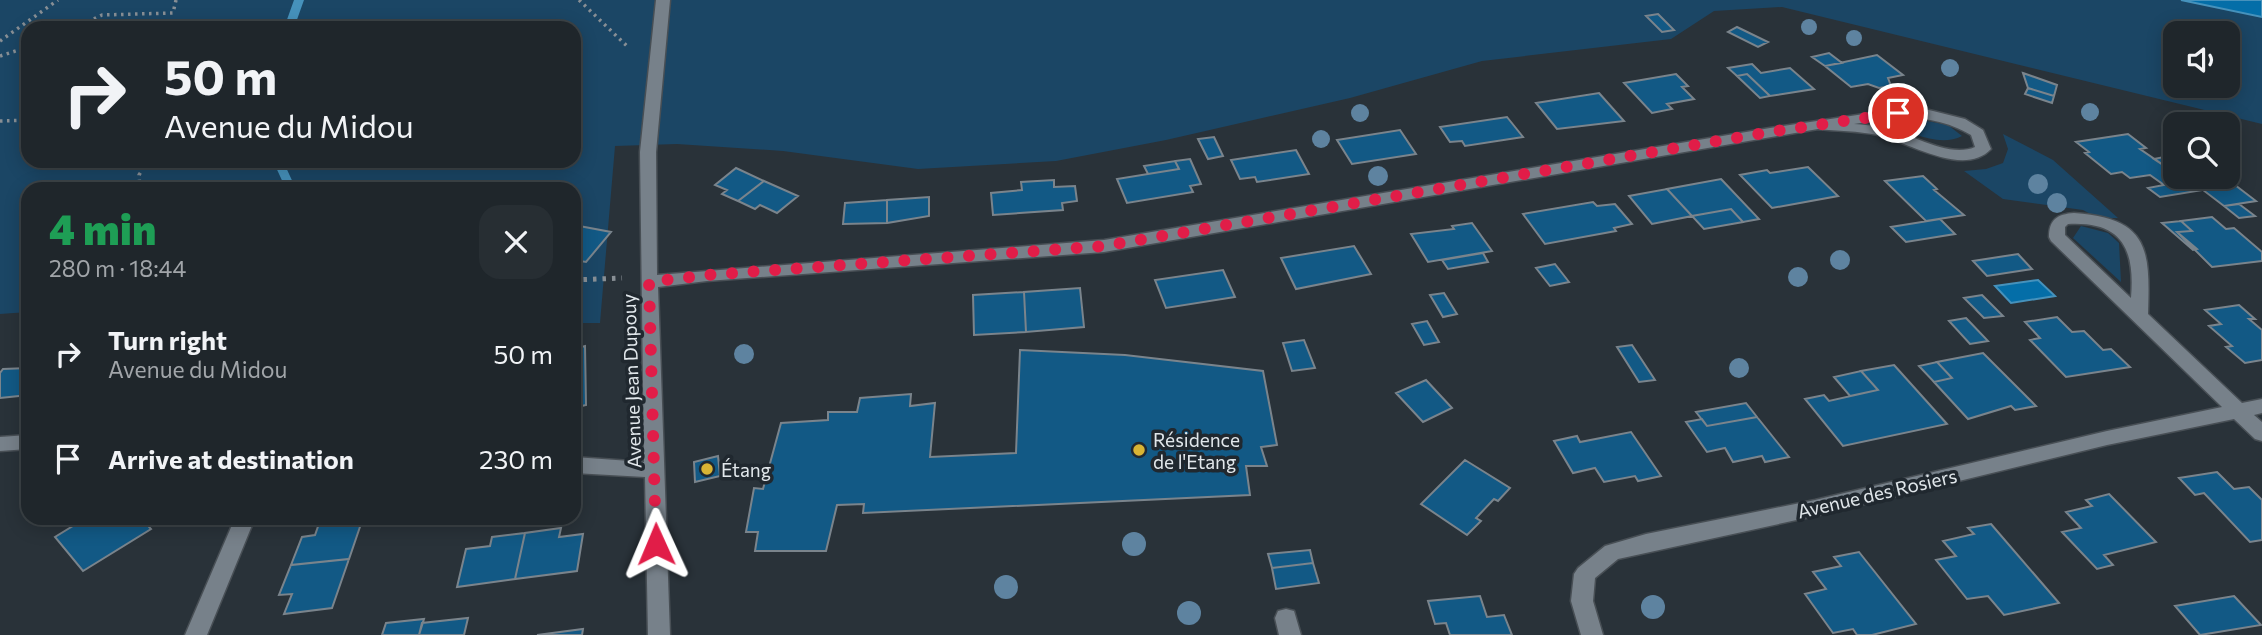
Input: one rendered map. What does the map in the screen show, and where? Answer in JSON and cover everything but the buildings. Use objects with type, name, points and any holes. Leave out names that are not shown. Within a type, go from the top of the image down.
[{"type":"street","name":"Avenue Jean Dupouy","points":[[659,635],[648,152],[663,0]]},
{"type":"street","points":[[649,279],[1104,246],[1818,125],[1898,113],[1929,114],[1960,122],[1978,133],[1983,149],[1968,156],[1925,148],[1881,131],[1818,125]]},
{"type":"street","points":[[2139,317],[2140,267],[2137,249],[2121,232],[2102,223],[2075,218],[2064,219],[2057,226],[2057,237],[2139,317],[2262,433]]},
{"type":"street","name":"Avenue des Rosiers","points":[[1592,635],[1581,601],[1585,574],[1612,552],[2262,406]]},
{"type":"street","points":[[0,444],[21,442]]},
{"type":"street","points":[[581,465],[654,470]]},
{"type":"street","points":[[196,635],[242,525]]},
{"type":"path","points":[[28,21],[58,0]]},
{"type":"path","points":[[90,21],[102,15],[173,13],[176,0]]},
{"type":"path","points":[[579,0],[631,49],[657,58]]},
{"type":"path","points":[[0,41],[21,26]]},
{"type":"path","points":[[0,56],[21,49]]},
{"type":"path","points":[[0,121],[21,120]]},
{"type":"path","points":[[581,280],[649,279]]},
{"type":"shaded area","points":[[0,0],[2262,0],[2262,124],[2240,119],[2240,112],[2213,112],[1782,7],[1714,11],[1671,39],[1482,61],[1350,98],[1166,140],[1056,161],[918,169],[783,151],[677,144],[615,146],[600,323],[581,323],[581,182],[21,182],[21,312],[0,314]]},
{"type":"shaded area","points":[[1927,121],[1948,125],[1962,136],[1935,140],[1888,124]]},
{"type":"shaded area","points":[[2003,134],[2053,160],[2118,218],[2098,218],[2083,210],[2003,199],[1964,171],[1986,169],[2003,163],[2008,149]]},
{"type":"shaded area","points":[[2081,226],[2108,233],[2119,243],[2121,282],[2073,238]]},
{"type":"water","points":[[2181,0],[2262,0],[2262,17]]},
{"type":"water","points":[[2038,280],[2055,296],[2011,303],[1995,286]]},
{"type":"waterway","points":[[292,21],[299,0]]},
{"type":"waterway","points":[[281,168],[288,182]]},
{"type":"place","name":"Résidence de l'Etang","points":[[1139,450]]},
{"type":"place","name":"Étang","points":[[707,469]]},
{"type":"route","points":[[656,544],[649,282],[707,275],[1104,246],[1770,132],[1898,113]]}]
